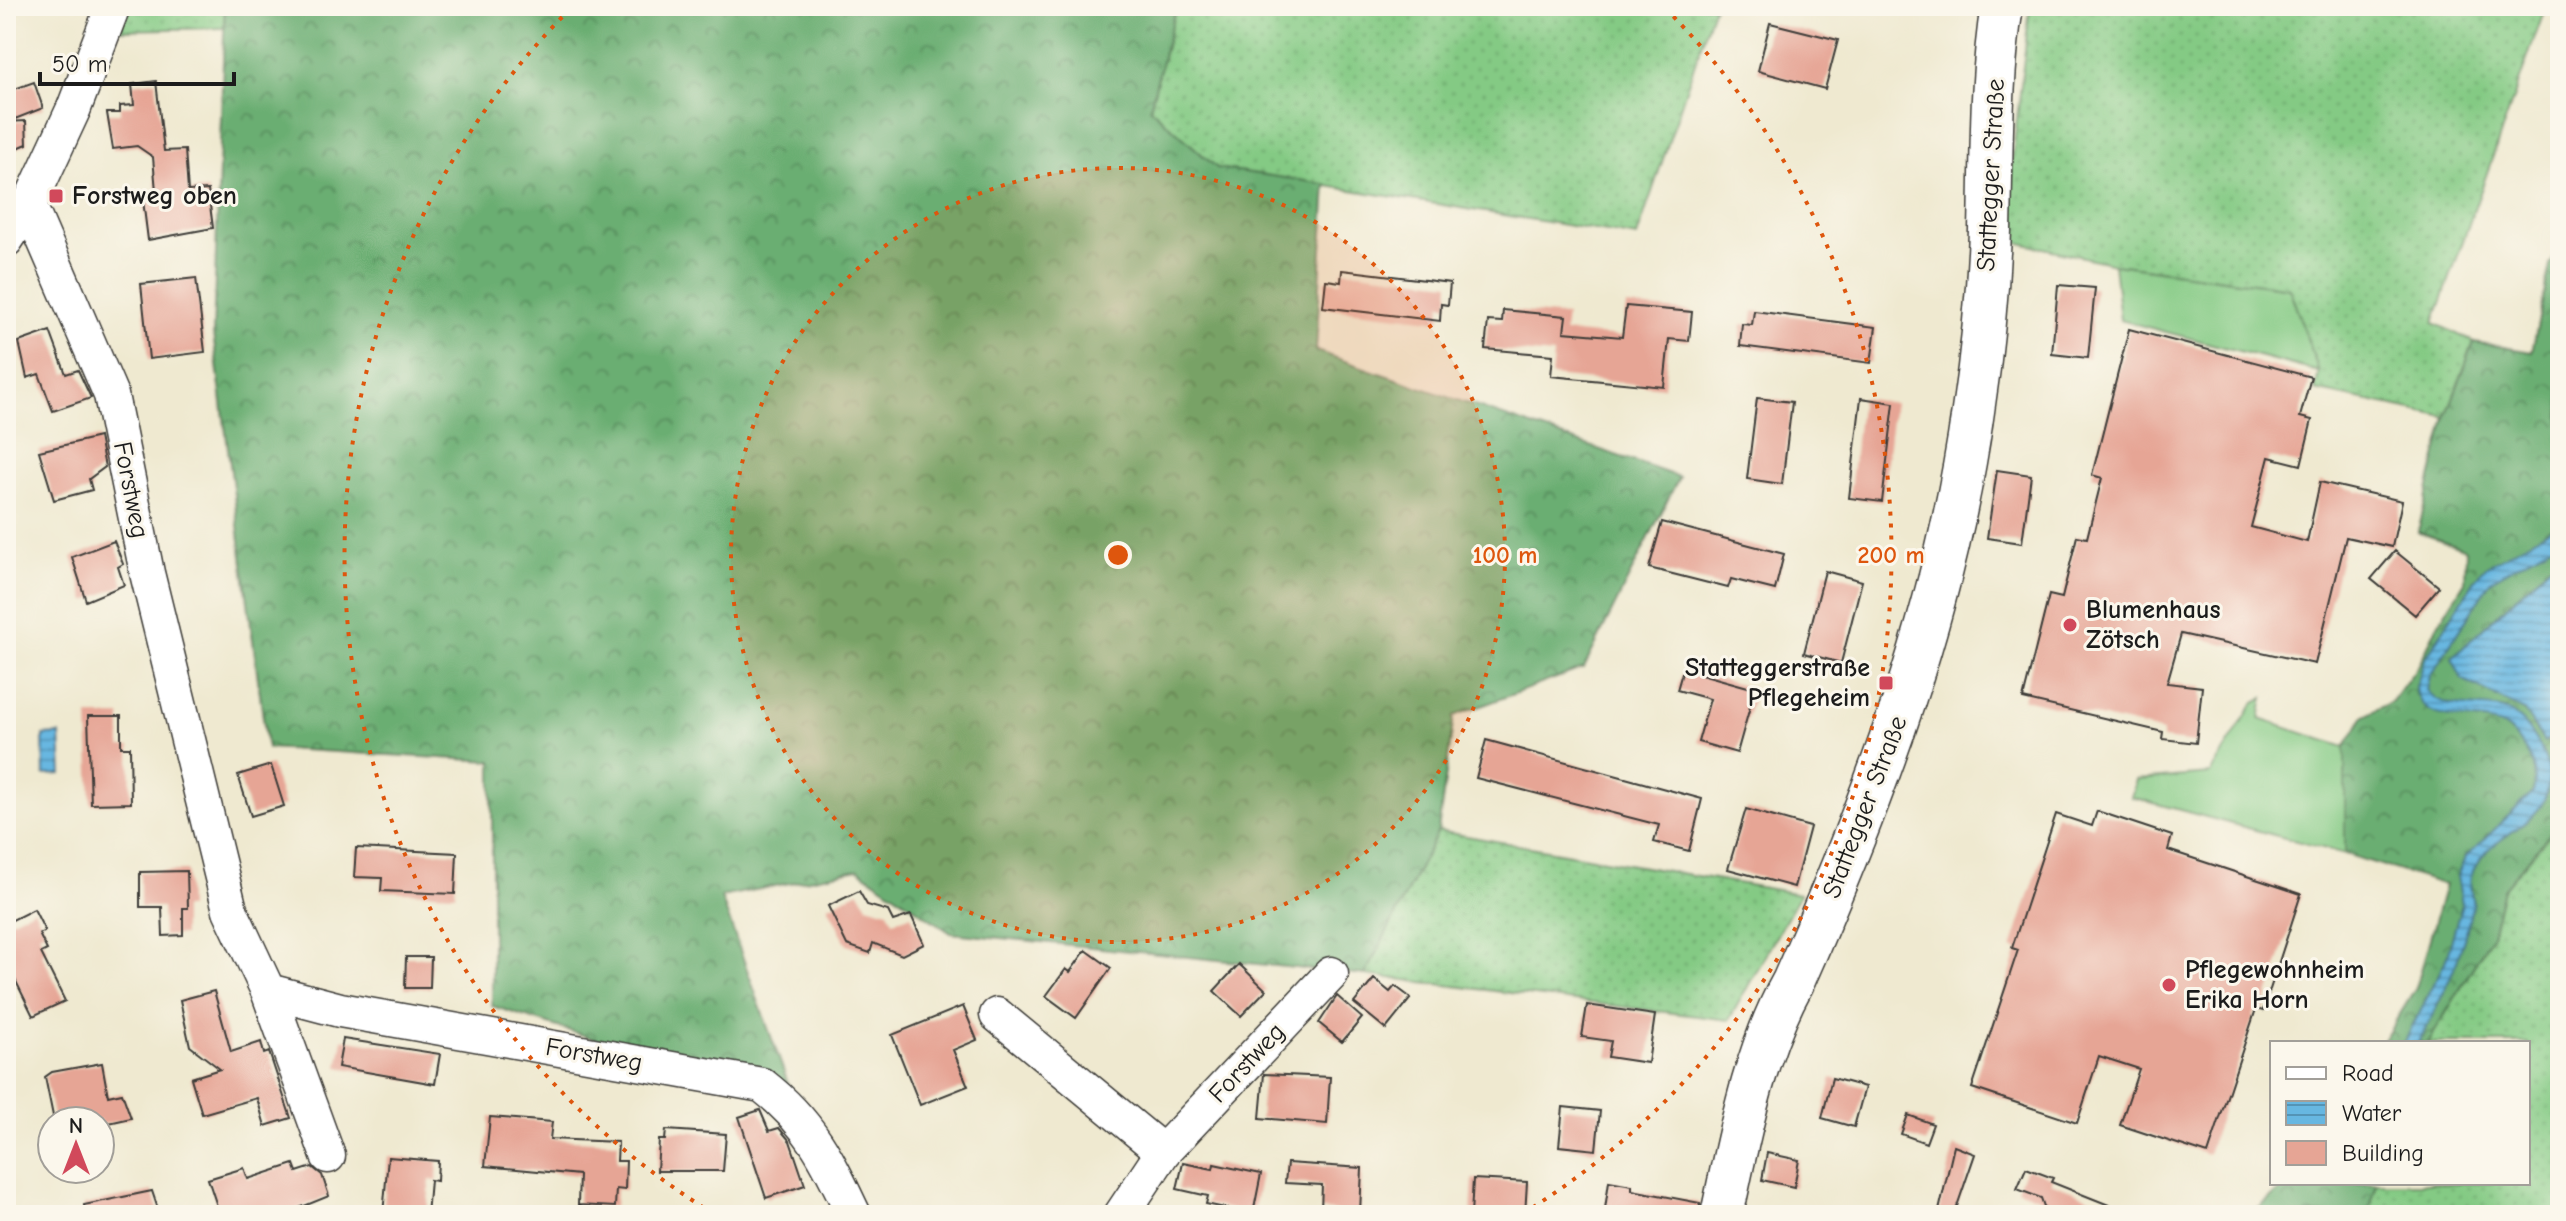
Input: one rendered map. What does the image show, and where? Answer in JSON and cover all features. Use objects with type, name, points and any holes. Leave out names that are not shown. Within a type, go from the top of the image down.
[{"type":"main road","name":"Stattegger Straße","points":[[1722,1215],[1746,1109],[1774,1020],[1874,792],[1905,705],[1952,538],[1974,410],[1989,250],[1992,119],[2002,6]]},
{"type":"street","points":[[6,240],[29,205],[74,108],[113,6]]},
{"type":"street","name":"Forstweg","points":[[29,205],[111,395],[147,573],[230,910],[268,991],[328,1156]]},
{"type":"street","name":"Forstweg","points":[[1121,1215],[1163,1152],[1331,974]]},
{"type":"street","name":"Forstweg","points":[[268,991],[340,1010],[762,1085],[794,1112],[823,1148],[854,1215]]},
{"type":"street","points":[[997,1015],[1163,1152]]},
{"type":"green space","points":[[131,6],[225,6],[224,28],[119,30]]},
{"type":"green space","points":[[225,6],[1176,6],[1150,108],[1217,168],[1326,184],[1316,351],[1679,477],[1584,668],[1454,716],[1438,831],[1365,975],[951,933],[858,869],[721,897],[795,1103],[492,1006],[492,761],[267,748],[213,334]]},
{"type":"green space","points":[[1176,6],[1714,6],[1637,237],[1217,168],[1150,108]]},
{"type":"green space","points":[[2030,6],[2546,6],[2434,323],[2474,342],[2446,417],[2315,390],[2319,372],[2289,288],[2114,264],[2003,239]]},
{"type":"green space","points":[[2560,247],[2560,556],[2452,658],[2459,670],[2474,684],[2522,710],[2560,752],[2560,822],[2503,889],[2492,935],[2429,1041],[2383,1041],[2416,988],[2445,885],[2345,854],[2345,747],[2364,716],[2392,701],[2420,663],[2437,626],[2465,581],[2466,549],[2418,532],[2446,417],[2474,342],[2532,352],[2550,265]]},
{"type":"green space","points":[[2114,264],[2289,288],[2319,372],[2120,320]]},
{"type":"green space","points":[[2264,698],[2260,719],[2345,747],[2345,854],[2131,797],[2136,780],[2210,774],[2253,704]]},
{"type":"green space","points":[[2560,822],[2560,1215],[2368,1215],[2376,1185],[2530,1185],[2530,1041],[2429,1041],[2492,935],[2503,889]]},
{"type":"green space","points":[[1438,831],[1800,894],[1729,1020],[1365,975]]},
{"type":"green space","points":[[2286,1185],[2376,1185],[2368,1215],[2251,1215]]},
{"type":"water","points":[[2560,523],[2560,540],[2491,580],[2430,676],[2427,690],[2446,703],[2496,708],[2518,718],[2543,753],[2549,781],[2545,799],[2535,813],[2480,859],[2471,876],[2472,906],[2451,977],[2419,1041],[2405,1041],[2445,962],[2462,904],[2457,876],[2465,858],[2533,792],[2535,781],[2528,755],[2508,729],[2494,723],[2438,714],[2427,709],[2419,700],[2416,687],[2425,659],[2482,569]]},
{"type":"water","points":[[2560,556],[2560,731],[2544,742],[2524,711],[2462,679],[2452,658]]},
{"type":"water","points":[[60,734],[62,774],[44,775],[43,735]]},
{"type":"building","points":[[1770,23],[1838,40],[1825,89],[1758,71]]},
{"type":"building","points":[[156,81],[164,151],[185,150],[188,191],[208,190],[213,228],[148,240],[142,192],[156,191],[153,157],[137,146],[113,149],[107,113],[120,113],[120,106],[134,105],[132,84]]},
{"type":"building","points":[[34,82],[43,108],[15,119],[6,92]]},
{"type":"building","points":[[26,121],[27,144],[6,153],[6,122]]},
{"type":"building","points":[[1342,270],[1450,283],[1448,305],[1441,304],[1440,321],[1323,307],[1326,280],[1341,282]]},
{"type":"building","points":[[196,278],[205,352],[149,359],[141,284]]},
{"type":"building","points":[[2058,285],[2095,288],[2088,358],[2052,354]]},
{"type":"building","points":[[1626,306],[1692,312],[1689,341],[1669,339],[1664,387],[1551,376],[1553,355],[1485,349],[1488,321],[1502,322],[1503,310],[1566,316],[1564,332],[1622,337]]},
{"type":"building","points":[[1754,311],[1876,327],[1871,363],[1740,346],[1742,324],[1752,325]]},
{"type":"building","points":[[2129,329],[2311,377],[2300,417],[2312,420],[2301,465],[2269,457],[2251,527],[2307,542],[2320,482],[2402,501],[2392,547],[2346,537],[2315,664],[2181,634],[2167,683],[2202,687],[2196,743],[2162,739],[2163,732],[2023,699],[2049,595],[2062,598],[2077,536],[2087,538],[2102,478],[2092,475]]},
{"type":"building","points":[[50,331],[66,374],[78,370],[91,398],[53,411],[39,374],[27,378],[19,342]]},
{"type":"building","points":[[1757,398],[1792,402],[1782,484],[1747,479]]},
{"type":"building","points":[[1861,398],[1894,403],[1882,502],[1849,498]]},
{"type":"building","points":[[99,437],[105,467],[89,479],[92,490],[54,500],[39,451]]},
{"type":"building","points":[[1997,470],[2031,475],[2022,543],[1987,538]]},
{"type":"building","points":[[1662,522],[1784,554],[1775,590],[1731,579],[1728,588],[1649,568]]},
{"type":"building","points":[[114,541],[123,564],[118,567],[124,585],[86,601],[72,557]]},
{"type":"building","points":[[2395,551],[2439,587],[2415,615],[2371,579]]},
{"type":"building","points":[[1825,571],[1862,581],[1841,663],[1804,653]]},
{"type":"building","points":[[1683,669],[1755,689],[1737,753],[1698,742],[1710,699],[1677,690]]},
{"type":"building","points":[[88,716],[121,716],[121,747],[130,747],[131,803],[91,804]]},
{"type":"building","points":[[1486,740],[1702,799],[1689,851],[1654,842],[1659,825],[1476,778]]},
{"type":"building","points":[[271,765],[284,806],[251,816],[238,775]]},
{"type":"building","points":[[1746,809],[1810,827],[1794,887],[1728,869]]},
{"type":"building","name":"Pflegewohnheim Erika Horn","points":[[2097,811],[2172,836],[2168,850],[2301,894],[2263,1011],[2256,1009],[2208,1154],[2120,1125],[2139,1069],[2099,1056],[2077,1123],[1972,1088],[2018,950],[2012,948],[2056,814],[2092,826]]},
{"type":"building","points":[[356,848],[457,853],[455,894],[381,891],[382,878],[354,877]]},
{"type":"building","points":[[187,871],[188,908],[183,908],[183,935],[163,936],[162,907],[140,907],[140,872]]},
{"type":"building","points":[[859,891],[867,905],[888,911],[893,921],[911,915],[924,944],[902,955],[873,943],[870,953],[847,945],[828,906]]},
{"type":"building","points":[[34,909],[45,931],[39,934],[47,950],[41,953],[65,1001],[33,1016],[6,961],[6,923]]},
{"type":"building","points":[[1086,950],[1111,968],[1076,1018],[1046,996],[1066,969],[1070,972]]},
{"type":"building","points":[[406,957],[431,957],[430,988],[405,988]]},
{"type":"building","points":[[1239,964],[1266,990],[1241,1016],[1214,991]]},
{"type":"building","points":[[1374,979],[1390,992],[1395,986],[1411,998],[1386,1029],[1354,1003]]},
{"type":"building","points":[[214,991],[231,1052],[261,1042],[264,1054],[269,1052],[291,1118],[265,1126],[257,1098],[202,1114],[191,1078],[220,1069],[190,1046],[180,1000]]},
{"type":"building","points":[[1337,996],[1362,1018],[1342,1042],[1319,1023]]},
{"type":"building","points":[[1587,1005],[1655,1015],[1648,1063],[1608,1057],[1611,1041],[1582,1037]]},
{"type":"building","points":[[963,1006],[977,1040],[953,1050],[968,1086],[920,1105],[892,1035]]},
{"type":"building","points":[[343,1039],[440,1054],[435,1084],[338,1067]]},
{"type":"building","points":[[102,1063],[108,1096],[122,1093],[131,1118],[116,1121],[116,1105],[51,1105],[45,1077],[52,1072]]},
{"type":"building","points":[[1264,1074],[1330,1077],[1327,1124],[1260,1118]]},
{"type":"building","points":[[1832,1078],[1865,1087],[1854,1127],[1822,1118]]},
{"type":"building","points":[[1563,1107],[1600,1111],[1596,1150],[1559,1146]]},
{"type":"building","points":[[760,1110],[769,1131],[779,1128],[790,1141],[805,1185],[766,1198],[739,1117]]},
{"type":"building","points":[[1908,1115],[1933,1124],[1926,1143],[1901,1134]]},
{"type":"building","points":[[490,1117],[552,1122],[550,1139],[618,1142],[617,1161],[626,1161],[625,1190],[616,1189],[615,1207],[578,1205],[579,1175],[485,1166]]},
{"type":"building","points":[[666,1130],[726,1134],[723,1171],[657,1171],[659,1140],[665,1140]]},
{"type":"building","points":[[1954,1146],[1975,1154],[1954,1215],[1938,1215]]},
{"type":"building","points":[[1767,1153],[1799,1160],[1794,1187],[1762,1180]]},
{"type":"building","points":[[388,1157],[438,1161],[437,1181],[430,1180],[427,1215],[383,1215]]},
{"type":"building","points":[[1183,1163],[1213,1169],[1214,1164],[1261,1174],[1253,1214],[1206,1204],[1208,1196],[1177,1189]]},
{"type":"building","points":[[1287,1163],[1362,1168],[1360,1213],[1321,1210],[1322,1185],[1285,1183]]},
{"type":"building","points":[[294,1164],[297,1172],[312,1167],[322,1175],[329,1196],[282,1215],[220,1215],[208,1179],[244,1168],[248,1179]]},
{"type":"building","points":[[2026,1168],[2053,1178],[2051,1182],[2134,1215],[2047,1215],[2041,1198],[2017,1189]]},
{"type":"building","points":[[1473,1179],[1527,1182],[1525,1215],[1471,1215]]},
{"type":"building","points":[[1609,1181],[1632,1185],[1632,1190],[1700,1203],[1699,1215],[1643,1215],[1605,1209]]},
{"type":"building","points":[[152,1191],[160,1215],[85,1215],[84,1205]]},
{"type":"place","name":"Forstweg oben","points":[[56,196]]},
{"type":"place","name":"Blumenhaus Zötsch","points":[[2070,625]]},
{"type":"place","name":"Statteggerstraße Pflegeheim","points":[[1886,683]]},
{"type":"place","name":"Pflegewohnheim Erika Horn","points":[[2169,985]]}]
